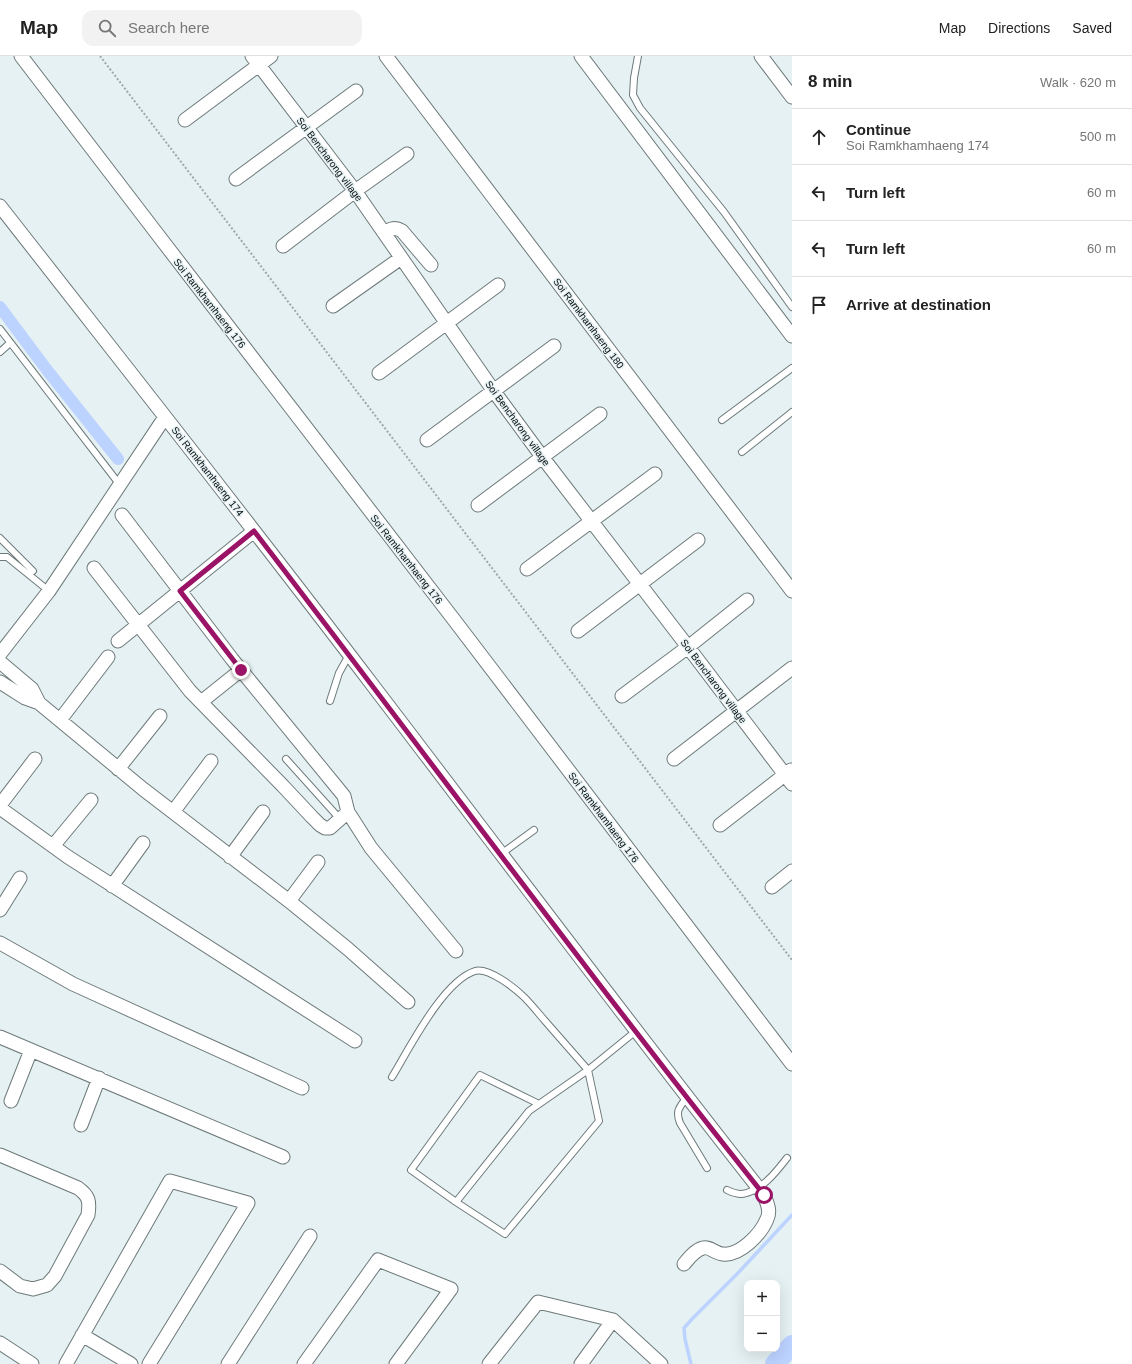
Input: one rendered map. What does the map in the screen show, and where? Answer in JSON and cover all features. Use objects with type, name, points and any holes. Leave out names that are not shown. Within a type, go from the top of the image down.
[{"type":"street","name":"Soi Ramkhamhaeng 176","points":[[22,56],[792,1064]]},
{"type":"street","points":[[185,120],[256,60],[271,56]]},
{"type":"street","name":"Soi Ramkhamhaeng 180","points":[[386,56],[792,591]]},
{"type":"street","points":[[581,56],[792,336]]},
{"type":"street","points":[[761,56],[792,97]]},
{"type":"street","name":"Soi Bencharong village","points":[[256,60],[355,191],[493,390],[543,458],[736,711],[790,776]]},
{"type":"street","points":[[236,179],[356,91]]},
{"type":"street","points":[[283,246],[355,191],[407,154]]},
{"type":"street","name":"Soi Ramkhamhaeng 174","points":[[0,206],[166,417],[349,654],[636,1031],[761,1191]]},
{"type":"street","points":[[384,233],[390,229],[397,228],[431,265]]},
{"type":"street","points":[[333,306],[401,258]]},
{"type":"street","points":[[379,373],[498,285]]},
{"type":"street","points":[[427,440],[554,346]]},
{"type":"street","points":[[478,505],[600,414]]},
{"type":"street","points":[[0,654],[49,591],[166,417]]},
{"type":"street","points":[[527,570],[655,474]]},
{"type":"street","points":[[122,515],[241,670],[344,796],[344,816],[456,951]]},
{"type":"street","points":[[118,641],[254,531]]},
{"type":"street","points":[[578,631],[698,540]]},
{"type":"street","points":[[94,568],[190,691],[320,825],[325,828],[330,828],[344,816]]},
{"type":"street","points":[[622,696],[688,647],[747,600]]},
{"type":"street","points":[[60,720],[108,657]]},
{"type":"street","points":[[0,662],[32,689],[39,703]]},
{"type":"street","points":[[674,759],[792,668]]},
{"type":"street","points":[[200,702],[241,670]]},
{"type":"street","points":[[0,682],[25,698],[39,703],[118,769],[230,857],[289,901],[348,949],[408,1002]]},
{"type":"street","points":[[118,769],[160,716]]},
{"type":"street","points":[[0,805],[35,759]]},
{"type":"street","points":[[173,812],[211,761]]},
{"type":"street","points":[[720,825],[790,776]]},
{"type":"street","points":[[53,846],[91,800]]},
{"type":"street","points":[[0,808],[112,886],[355,1041]]},
{"type":"street","points":[[230,857],[263,812]]},
{"type":"street","points":[[112,886],[143,843]]},
{"type":"street","points":[[289,901],[318,862]]},
{"type":"street","points":[[772,887],[792,871]]},
{"type":"street","points":[[0,910],[20,878]]},
{"type":"street","points":[[0,943],[80,987],[302,1088]]},
{"type":"street","points":[[0,1037],[283,1157]]},
{"type":"street","points":[[12,1101],[31,1050]]},
{"type":"street","points":[[81,1125],[99,1078]]},
{"type":"street","points":[[0,1155],[78,1188],[86,1193],[90,1205],[88,1215],[55,1276],[47,1285],[33,1289],[20,1286],[0,1271]]},
{"type":"street","points":[[66,1364],[170,1181],[248,1203],[149,1364]]},
{"type":"street","points":[[684,1264],[701,1248],[706,1247],[722,1254],[731,1254],[741,1250],[756,1236],[768,1219],[769,1209],[761,1191]]},
{"type":"street","points":[[228,1364],[310,1236]]},
{"type":"street","points":[[304,1364],[378,1260],[451,1289],[396,1364]]},
{"type":"street","points":[[489,1364],[538,1302],[613,1320],[661,1364]]},
{"type":"street","points":[[581,1364],[613,1320]]},
{"type":"street","points":[[82,1335],[131,1364]]},
{"type":"street","points":[[0,1343],[32,1364]]},
{"type":"lane","points":[[638,56],[634,78],[633,96],[640,108],[724,212],[792,307]]},
{"type":"lane","points":[[0,329],[120,485]]},
{"type":"lane","points":[[0,352],[10,342]]},
{"type":"lane","points":[[722,420],[792,368]]},
{"type":"lane","points":[[742,452],[792,412]]},
{"type":"lane","points":[[0,538],[33,571]]},
{"type":"lane","points":[[0,550],[3,557],[49,591]]},
{"type":"lane","points":[[330,701],[339,673],[349,654]]},
{"type":"lane","points":[[286,759],[344,816]]},
{"type":"lane","points":[[501,854],[534,830]]},
{"type":"lane","points":[[392,1077],[433,1008],[464,976],[476,970],[485,971],[502,980],[524,996],[588,1070],[599,1121],[505,1234],[411,1170],[480,1075],[539,1104]]},
{"type":"lane","points":[[456,1202],[529,1111],[588,1070],[636,1031]]},
{"type":"lane","points":[[687,1097],[678,1109],[677,1115],[680,1123],[707,1168]]},
{"type":"lane","points":[[726,1190],[737,1194],[761,1191],[765,1183],[773,1176],[787,1158]]},
{"type":"path","points":[[100,56],[792,960]]},
{"type":"waterway","points":[[0,307],[47,370],[118,459]]},
{"type":"waterway","points":[[691,1364],[684,1328],[792,1215]]},
{"type":"waterway","points":[[775,1364],[792,1345]]},
{"type":"route","points":[[241,670],[180,591],[254,531],[636,1031],[764,1195]]}]
